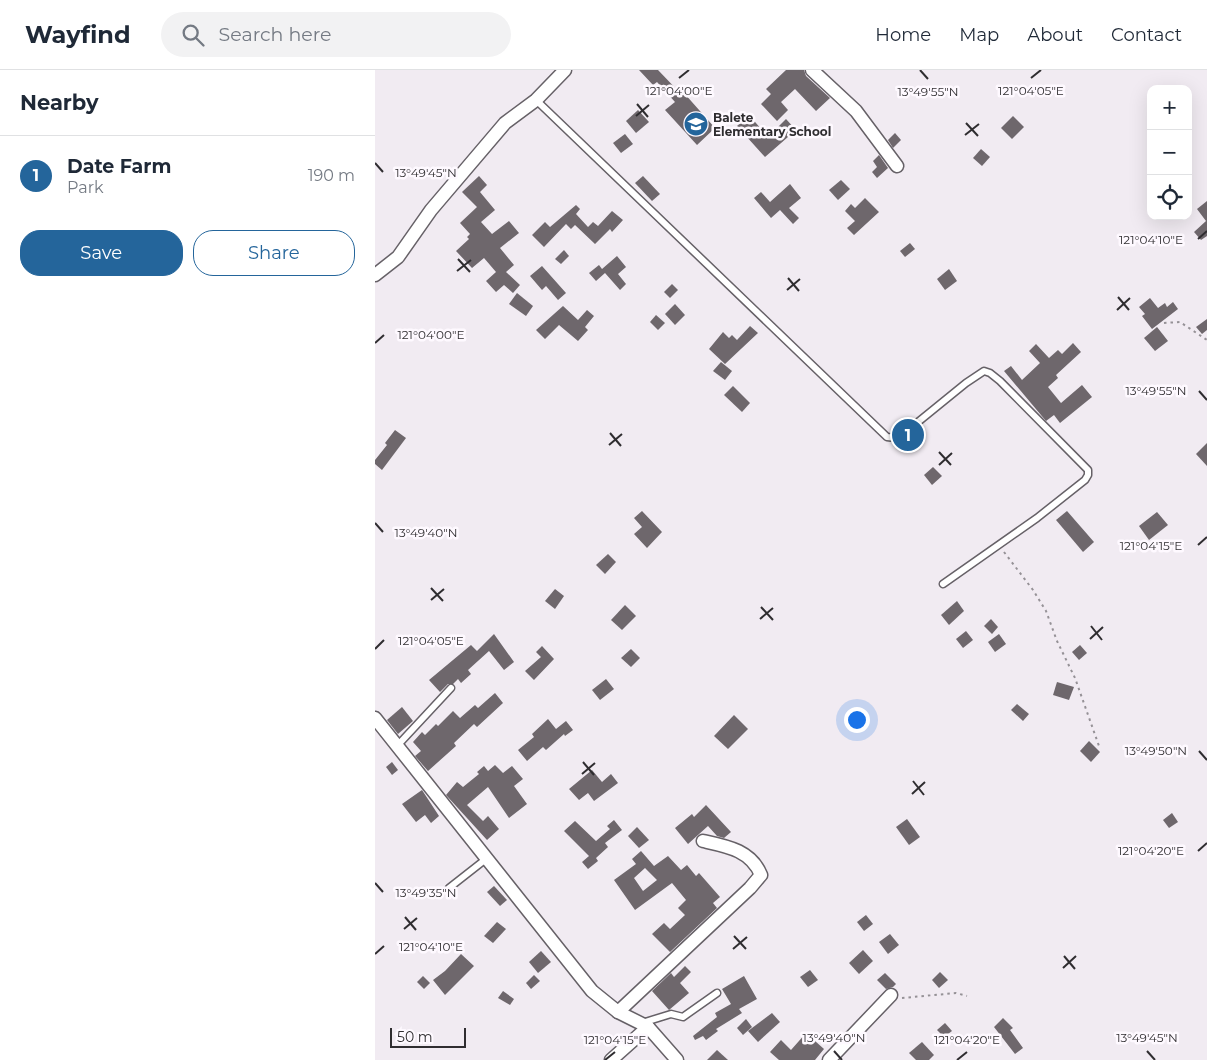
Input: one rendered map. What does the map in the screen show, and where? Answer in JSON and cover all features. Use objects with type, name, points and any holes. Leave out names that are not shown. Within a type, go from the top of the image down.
[{"type":"street","points":[[375,276],[398,257],[431,210],[505,123],[536,100],[565,70]]},
{"type":"street","points":[[812,70],[856,111],[897,166]]},
{"type":"street","points":[[375,718],[396,747],[592,991],[618,1012],[645,1025],[677,1060]]},
{"type":"street","points":[[618,1012],[750,888],[761,875],[754,863],[737,849],[703,841]]},
{"type":"street","points":[[829,1060],[888,998]]},
{"type":"street","points":[[611,1060],[645,1025]]},
{"type":"lane","points":[[536,100],[887,437],[896,438],[902,435],[966,383],[984,371],[1000,381],[1088,470],[1085,480],[1037,518],[943,584]]},
{"type":"lane","points":[[396,747],[451,688]]},
{"type":"lane","points":[[449,888],[486,859]]},
{"type":"lane","points":[[645,1025],[671,1014],[683,1017],[717,994]]},
{"type":"path","points":[[1164,322],[1180,322],[1207,340]]},
{"type":"path","points":[[998,545],[1033,590],[1046,611],[1057,641],[1075,678],[1099,746]]},
{"type":"path","points":[[888,998],[956,993],[967,996]]},
{"type":"building","points":[[639,70],[658,70],[682,95],[684,93],[715,128],[697,145],[665,110],[675,102],[657,82],[653,85]]},
{"type":"building","points":[[786,70],[804,70],[806,76],[830,98],[816,111],[795,89],[781,102],[788,110],[777,121],[761,104],[771,94],[766,89]]},
{"type":"building","points":[[638,110],[649,122],[636,133],[626,121]]},
{"type":"building","points":[[749,115],[768,137],[786,119],[796,130],[765,157],[737,126]]},
{"type":"building","points":[[1013,116],[1024,127],[1012,139],[1001,128]]},
{"type":"building","points":[[895,133],[901,140],[893,148],[888,140]]},
{"type":"building","points":[[625,134],[633,144],[621,153],[613,143]]},
{"type":"building","points":[[981,149],[990,157],[982,166],[973,158]]},
{"type":"building","points":[[879,155],[888,168],[877,178],[872,172],[877,167],[873,161]]},
{"type":"building","points":[[479,176],[487,185],[480,192],[495,210],[481,222],[492,234],[509,221],[519,233],[500,248],[514,265],[506,272],[520,285],[513,293],[504,285],[496,292],[486,281],[496,272],[484,258],[472,268],[456,251],[469,239],[467,237],[470,234],[460,223],[477,207],[462,192]]},
{"type":"building","points":[[643,176],[660,194],[652,201],[635,183]]},
{"type":"building","points":[[841,180],[850,189],[838,200],[829,190]]},
{"type":"building","points":[[790,184],[801,198],[789,208],[799,218],[793,224],[780,210],[771,218],[754,198],[761,192],[770,202]]},
{"type":"building","points":[[865,198],[879,212],[854,235],[847,228],[855,221],[845,211],[851,204],[855,208]]},
{"type":"building","points":[[1207,201],[1207,236],[1201,240],[1194,232],[1206,221],[1197,209]]},
{"type":"building","points":[[576,205],[580,209],[576,214],[588,227],[593,222],[598,226],[612,211],[623,220],[612,232],[610,229],[595,244],[575,225],[571,229],[566,224],[544,247],[532,235],[545,222],[550,227]]},
{"type":"building","points":[[910,243],[915,249],[905,257],[900,251]]},
{"type":"building","points":[[564,250],[569,256],[561,264],[555,259]]},
{"type":"building","points":[[617,256],[626,267],[618,274],[626,284],[620,290],[605,273],[596,281],[589,273],[599,265],[602,269]]},
{"type":"building","points":[[542,266],[566,293],[558,300],[546,286],[542,290],[530,276]]},
{"type":"building","points":[[949,269],[957,281],[945,290],[937,279]]},
{"type":"building","points":[[672,284],[678,290],[670,298],[664,292]]},
{"type":"building","points":[[517,293],[533,306],[526,316],[509,304]]},
{"type":"building","points":[[1150,298],[1158,308],[1165,303],[1167,307],[1173,302],[1178,309],[1152,329],[1142,316],[1145,314],[1139,307]]},
{"type":"building","points":[[675,304],[685,315],[675,325],[665,314]]},
{"type":"building","points":[[563,306],[578,320],[587,310],[594,316],[585,327],[588,330],[578,341],[559,325],[545,339],[536,330]]},
{"type":"building","points":[[656,315],[665,323],[658,330],[650,322]]},
{"type":"building","points":[[1207,319],[1207,330],[1202,334],[1196,327]]},
{"type":"building","points":[[750,326],[758,333],[725,364],[709,349],[723,332],[729,338],[732,335],[737,340]]},
{"type":"building","points":[[1157,327],[1168,341],[1155,351],[1144,338]]},
{"type":"building","points":[[1073,343],[1081,352],[1056,375],[1058,378],[1048,387],[1061,403],[1082,385],[1092,397],[1060,423],[1054,415],[1046,421],[1004,371],[1011,366],[1022,380],[1040,363],[1029,351],[1036,344],[1049,358],[1058,350],[1062,354]]},
{"type":"building","points":[[721,362],[732,371],[725,380],[713,371]]},
{"type":"building","points":[[733,386],[750,403],[742,412],[724,395]]},
{"type":"building","points":[[395,430],[406,438],[382,470],[375,464],[375,460],[387,445],[385,443]]},
{"type":"building","points":[[1207,443],[1207,466],[1196,454]]},
{"type":"building","points":[[933,467],[942,476],[932,485],[924,475]]},
{"type":"building","points":[[642,511],[662,532],[647,548],[634,534],[642,527],[634,518]]},
{"type":"building","points":[[1067,511],[1094,542],[1083,552],[1056,520]]},
{"type":"building","points":[[1157,512],[1168,525],[1149,540],[1139,526]]},
{"type":"building","points":[[608,554],[616,562],[605,574],[596,565]]},
{"type":"building","points":[[555,589],[564,596],[555,609],[545,601]]},
{"type":"building","points":[[957,601],[964,611],[949,625],[941,615]]},
{"type":"building","points":[[625,605],[636,616],[622,630],[611,620]]},
{"type":"building","points":[[991,619],[998,627],[992,634],[984,626]]},
{"type":"building","points":[[966,631],[973,640],[963,648],[956,639]]},
{"type":"building","points":[[494,634],[514,662],[504,670],[489,651],[468,670],[471,674],[461,683],[458,679],[453,684],[448,684],[440,692],[429,680],[471,645],[477,651]]},
{"type":"building","points":[[999,634],[1006,644],[995,652],[988,642]]},
{"type":"building","points":[[1080,645],[1087,653],[1079,660],[1072,652]]},
{"type":"building","points":[[542,646],[554,659],[534,680],[525,671],[541,657],[536,652]]},
{"type":"building","points":[[631,649],[640,658],[631,667],[621,658]]},
{"type":"building","points":[[606,679],[614,689],[600,700],[592,690]]},
{"type":"building","points":[[1057,682],[1074,687],[1069,700],[1053,695]]},
{"type":"building","points":[[495,693],[503,703],[477,727],[474,724],[454,743],[456,746],[428,771],[415,756],[421,751],[413,742],[422,732],[425,735],[436,724],[438,726],[453,711],[460,718],[475,705],[478,708]]},
{"type":"building","points":[[1017,704],[1029,714],[1023,721],[1011,710]]},
{"type":"building","points":[[402,707],[413,721],[398,734],[387,720]]},
{"type":"building","points":[[734,715],[748,729],[728,749],[714,736]]},
{"type":"building","points":[[548,719],[556,729],[566,721],[573,730],[565,736],[564,734],[546,750],[543,747],[527,761],[518,750],[534,737],[532,734]]},
{"type":"building","points":[[1089,741],[1100,752],[1091,762],[1080,751]]},
{"type":"building","points":[[392,762],[398,770],[392,775],[386,767]]},
{"type":"building","points":[[495,765],[503,773],[512,766],[523,779],[514,786],[527,804],[509,818],[488,787],[467,805],[483,821],[488,816],[499,829],[487,840],[446,795],[457,782],[463,787],[479,774],[477,772],[484,766],[488,771]]},
{"type":"building","points":[[592,770],[602,782],[611,774],[618,783],[594,801],[588,793],[579,800],[569,789]]},
{"type":"building","points":[[422,790],[439,816],[431,823],[425,815],[416,822],[402,804]]},
{"type":"building","points":[[706,805],[731,832],[724,838],[717,836],[708,826],[688,844],[675,828],[692,814],[694,817]]},
{"type":"building","points":[[1172,813],[1178,822],[1169,828],[1163,820]]},
{"type":"building","points":[[907,819],[920,837],[909,845],[896,827]]},
{"type":"building","points":[[614,820],[622,830],[605,843],[608,847],[596,858],[598,861],[588,869],[582,862],[589,856],[564,831],[575,821],[596,841],[610,829],[607,826]]},
{"type":"building","points":[[637,827],[649,840],[639,848],[628,836]]},
{"type":"building","points":[[641,851],[654,866],[668,856],[681,870],[687,865],[696,876],[699,873],[720,897],[713,903],[717,908],[670,952],[652,934],[664,923],[670,929],[685,915],[678,908],[686,900],[672,883],[635,910],[614,880],[636,864],[632,859]],"holes":[[[645,868],[657,880],[643,891],[634,878]]]},
{"type":"building","points":[[494,886],[507,900],[500,906],[487,892]]},
{"type":"building","points":[[866,915],[873,924],[864,931],[857,922]]},
{"type":"building","points":[[497,922],[506,929],[493,943],[484,936]]},
{"type":"building","points":[[890,934],[899,945],[888,954],[879,942]]},
{"type":"building","points":[[863,950],[873,961],[859,974],[849,963]]},
{"type":"building","points":[[541,951],[551,962],[538,973],[529,962]]},
{"type":"building","points":[[461,954],[474,966],[445,995],[433,980],[445,971]]},
{"type":"building","points":[[685,966],[691,972],[680,983],[689,993],[669,1010],[652,991],[671,973],[674,977]]},
{"type":"building","points":[[810,970],[818,980],[808,987],[800,977]]},
{"type":"building","points":[[940,972],[948,980],[939,988],[932,980]]},
{"type":"building","points":[[885,973],[896,984],[893,987],[886,989],[877,980]]},
{"type":"building","points":[[534,975],[540,981],[531,989],[526,983]]},
{"type":"building","points":[[423,976],[430,983],[424,989],[417,982]]},
{"type":"building","points":[[744,976],[757,999],[739,1009],[742,1013],[716,1029],[718,1031],[706,1040],[703,1036],[695,1040],[693,1036],[717,1017],[715,1013],[731,1004],[722,989]]},
{"type":"building","points":[[503,991],[514,999],[510,1005],[498,998]]},
{"type":"building","points":[[772,1013],[780,1022],[758,1042],[748,1031]]},
{"type":"building","points":[[1003,1018],[1013,1028],[1010,1030],[1023,1048],[1015,1054],[994,1027]]},
{"type":"building","points":[[746,1019],[752,1027],[743,1035],[737,1028]]},
{"type":"building","points":[[945,1023],[952,1031],[944,1037],[937,1030]]},
{"type":"building","points":[[806,1033],[824,1049],[815,1060],[779,1060],[770,1052],[781,1040],[791,1050]]},
{"type":"building","points":[[922,1042],[934,1055],[929,1060],[916,1060],[909,1053]]},
{"type":"building","points":[[717,1050],[728,1060],[707,1060]]},
{"type":"place","name":"Balete Elementary School","points":[[696,124]]},
{"type":"place","name":"Date Farm","points":[[908,435]]}]
